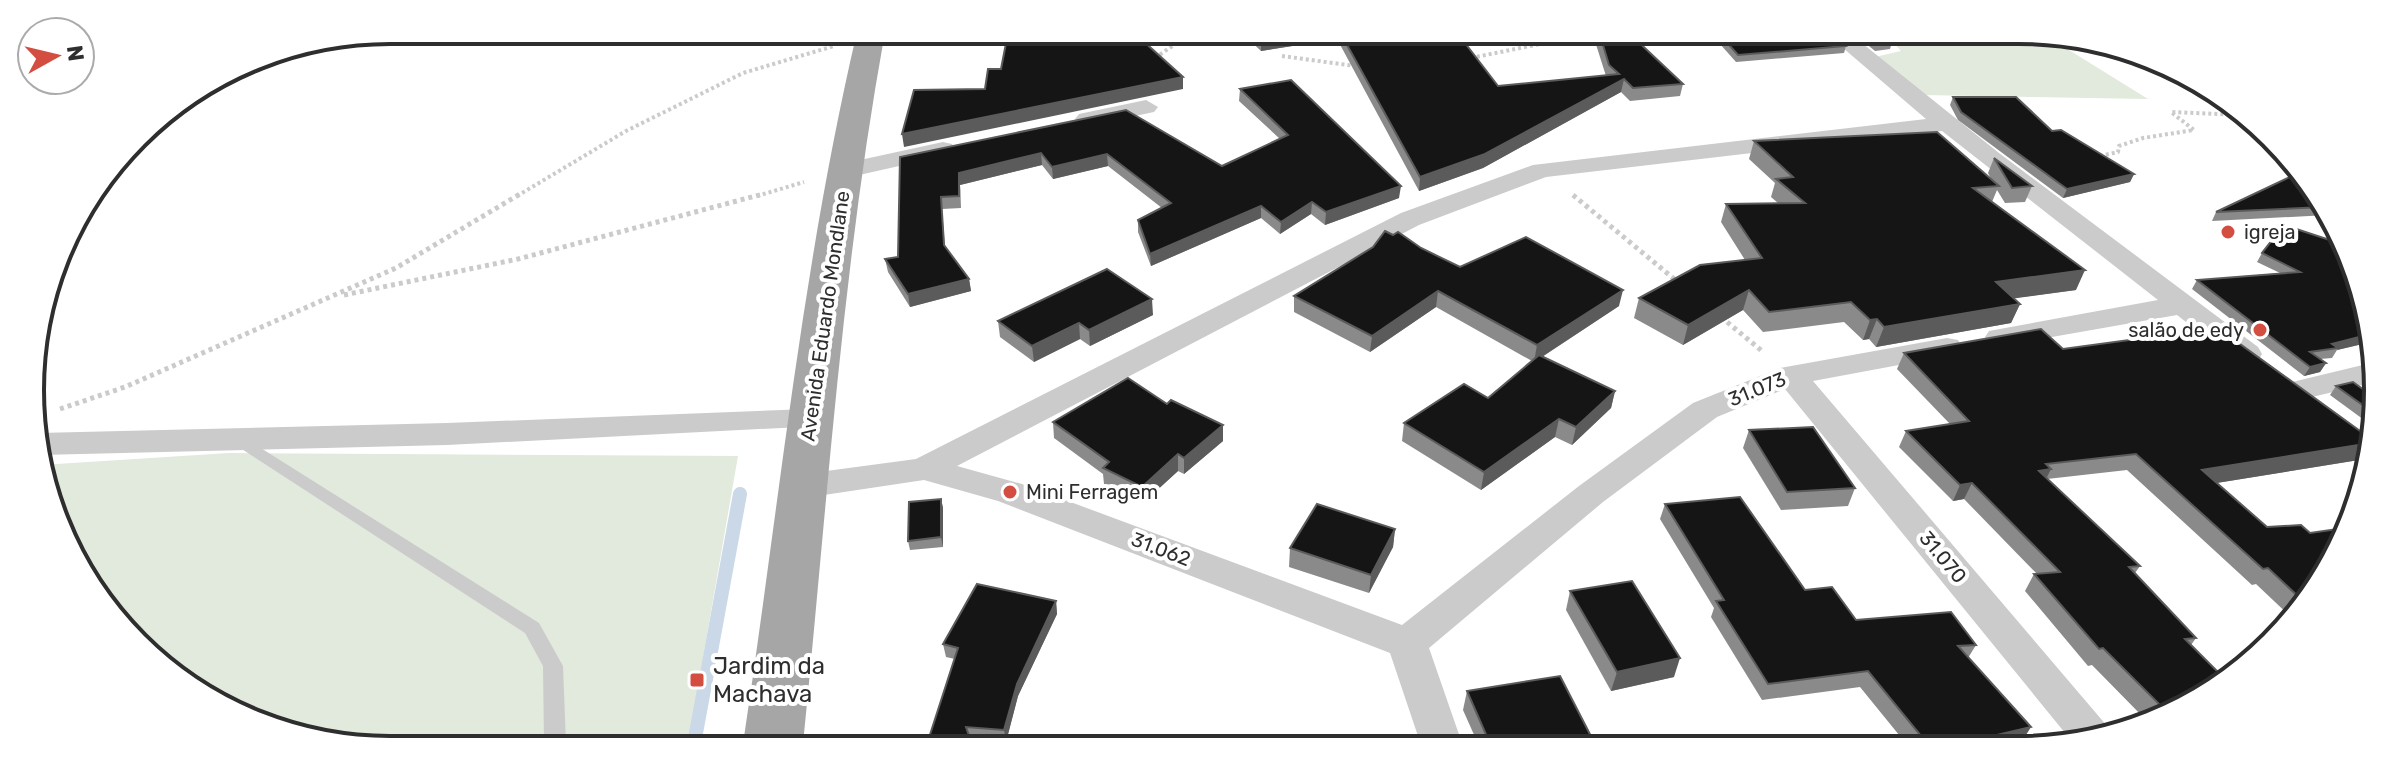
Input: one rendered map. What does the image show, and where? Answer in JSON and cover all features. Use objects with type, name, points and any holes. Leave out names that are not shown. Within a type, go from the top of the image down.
[{"type":"main road","name":"Avenida Eduardo Mondlane","points":[[774,736],[804,486],[808,419],[868,44]]},
{"type":"street","points":[[1849,44],[1944,124],[2009,170],[2333,418]]},
{"type":"street","points":[[1056,126],[1146,107]]},
{"type":"street","points":[[924,469],[1410,219],[1542,170],[1944,124]]},
{"type":"street","points":[[846,170],[966,145]]},
{"type":"street","name":"31.073","points":[[1407,643],[1591,494],[1705,410],[1791,375],[2182,305]]},
{"type":"street","name":"31.070","points":[[1791,375],[2086,729]]},
{"type":"street","points":[[2295,391],[2363,375]]},
{"type":"street","points":[[49,444],[240,440],[808,419]]},
{"type":"street","name":"31.062","points":[[804,486],[924,469],[1010,492],[1407,643]]},
{"type":"street","points":[[1407,643],[1439,736]]},
{"type":"lane","points":[[240,440],[532,628],[553,666],[555,736]]},
{"type":"path","points":[[52,411],[125,387],[396,268],[626,131],[743,73],[837,44]]},
{"type":"path","points":[[1146,107],[1148,100],[1131,75],[1175,44]]},
{"type":"path","points":[[1458,60],[1539,44]]},
{"type":"path","points":[[1282,56],[1357,66]]},
{"type":"path","points":[[2093,157],[2118,152],[2119,146],[2143,138],[2194,130],[2171,112],[2228,114]]},
{"type":"path","points":[[335,296],[405,284],[674,221],[846,170]]},
{"type":"path","points":[[1542,170],[1684,287]]},
{"type":"path","points":[[1720,316],[1791,375]]},
{"type":"shaded area","points":[[1895,44],[2065,47],[2148,99],[1921,95],[1875,57],[1901,51]]},
{"type":"shaded area","points":[[229,453],[738,456],[689,736],[367,735],[300,724],[258,710],[217,690],[179,665],[145,635],[115,601],[90,563],[70,522],[52,464]]},
{"type":"building","points":[[1006,44],[1147,44],[1183,77],[902,134],[914,90],[985,89],[988,69],[1001,69]]},
{"type":"building","points":[[1347,44],[1466,44],[1498,86],[1619,74],[1609,65],[1603,44],[1641,44],[1683,84],[1633,88],[1624,79],[1485,154],[1420,177]]},
{"type":"building","points":[[1728,44],[1846,46],[1738,55]]},
{"type":"building","points":[[1291,80],[1401,186],[1326,212],[1312,202],[1281,222],[1261,206],[1150,254],[1138,220],[1171,203],[1107,154],[1052,167],[1041,153],[959,173],[959,196],[941,197],[944,245],[969,279],[908,294],[885,259],[898,257],[900,157],[1126,110],[1222,166],[1288,135],[1240,89]]},
{"type":"building","points":[[1953,97],[2016,97],[2052,131],[2061,130],[2134,174],[2067,189],[1961,112]]},
{"type":"building","points":[[1937,132],[1999,186],[1973,188],[2085,270],[1996,282],[2020,304],[1884,327],[1877,319],[1870,320],[1851,302],[1769,312],[1749,290],[1688,325],[1639,298],[1700,265],[1762,258],[1726,204],[1805,203],[1776,179],[1793,177],[1754,141]]},
{"type":"building","points":[[1994,158],[2032,186],[2012,188]]},
{"type":"building","points":[[2291,176],[2312,208],[2216,212]]},
{"type":"building","points":[[2284,225],[2329,240],[2346,279],[2360,337],[2332,344],[2338,348],[2310,352],[2326,363],[2310,367],[2197,280],[2300,272],[2262,253]]},
{"type":"building","points":[[1385,231],[1393,235],[1398,232],[1421,248],[1460,267],[1526,237],[1623,290],[1537,345],[1438,291],[1372,336],[1294,296],[1373,247]]},
{"type":"building","points":[[1107,269],[1152,299],[1089,330],[1079,323],[1032,346],[998,321]]},
{"type":"building","points":[[2218,328],[2361,432],[2359,445],[2202,470],[2267,527],[2301,525],[2310,533],[2334,530],[2297,595],[2268,568],[2263,569],[2136,454],[2046,464],[2051,469],[2039,471],[2140,566],[2129,567],[2196,638],[2185,639],[2218,672],[2160,705],[2103,648],[2099,649],[2034,574],[2060,572],[1972,483],[1960,485],[1906,431],[1969,421],[1904,353],[2041,329],[2063,349]]},
{"type":"building","points":[[1539,355],[1615,391],[1576,427],[1559,419],[1484,472],[1404,423],[1464,384],[1488,398]]},
{"type":"building","points":[[1128,378],[1167,404],[1171,400],[1223,425],[1184,458],[1178,454],[1142,487],[1103,468],[1109,462],[1053,422]]},
{"type":"building","points":[[2353,382],[2364,390],[2363,406],[2336,386]]},
{"type":"building","points":[[1813,427],[1855,488],[1787,492],[1749,430]]},
{"type":"building","points":[[1740,497],[1805,590],[1832,587],[1856,620],[1951,612],[1976,645],[1958,646],[2031,727],[1993,736],[1921,736],[1868,671],[1768,684],[1716,601],[1724,600],[1665,504]]},
{"type":"building","points":[[941,499],[941,537],[908,541],[909,502]]},
{"type":"building","points":[[1317,504],[1395,529],[1371,575],[1290,548]]},
{"type":"building","points":[[1632,581],[1680,658],[1617,672],[1570,591]]},
{"type":"building","points":[[977,584],[1056,601],[1017,684],[1004,730],[966,727],[969,736],[930,736],[958,648],[943,644]]},
{"type":"building","points":[[1560,676],[1591,736],[1487,736],[1467,691]]},
{"type":"waterway","points":[[695,736],[740,494]]},
{"type":"place","name":"igreja","points":[[2228,232]]},
{"type":"place","name":"salão de edy","points":[[2260,330]]},
{"type":"place","name":"Mini Ferragem","points":[[1010,492]]},
{"type":"place","name":"Jardim da Machava","points":[[697,680]]}]
